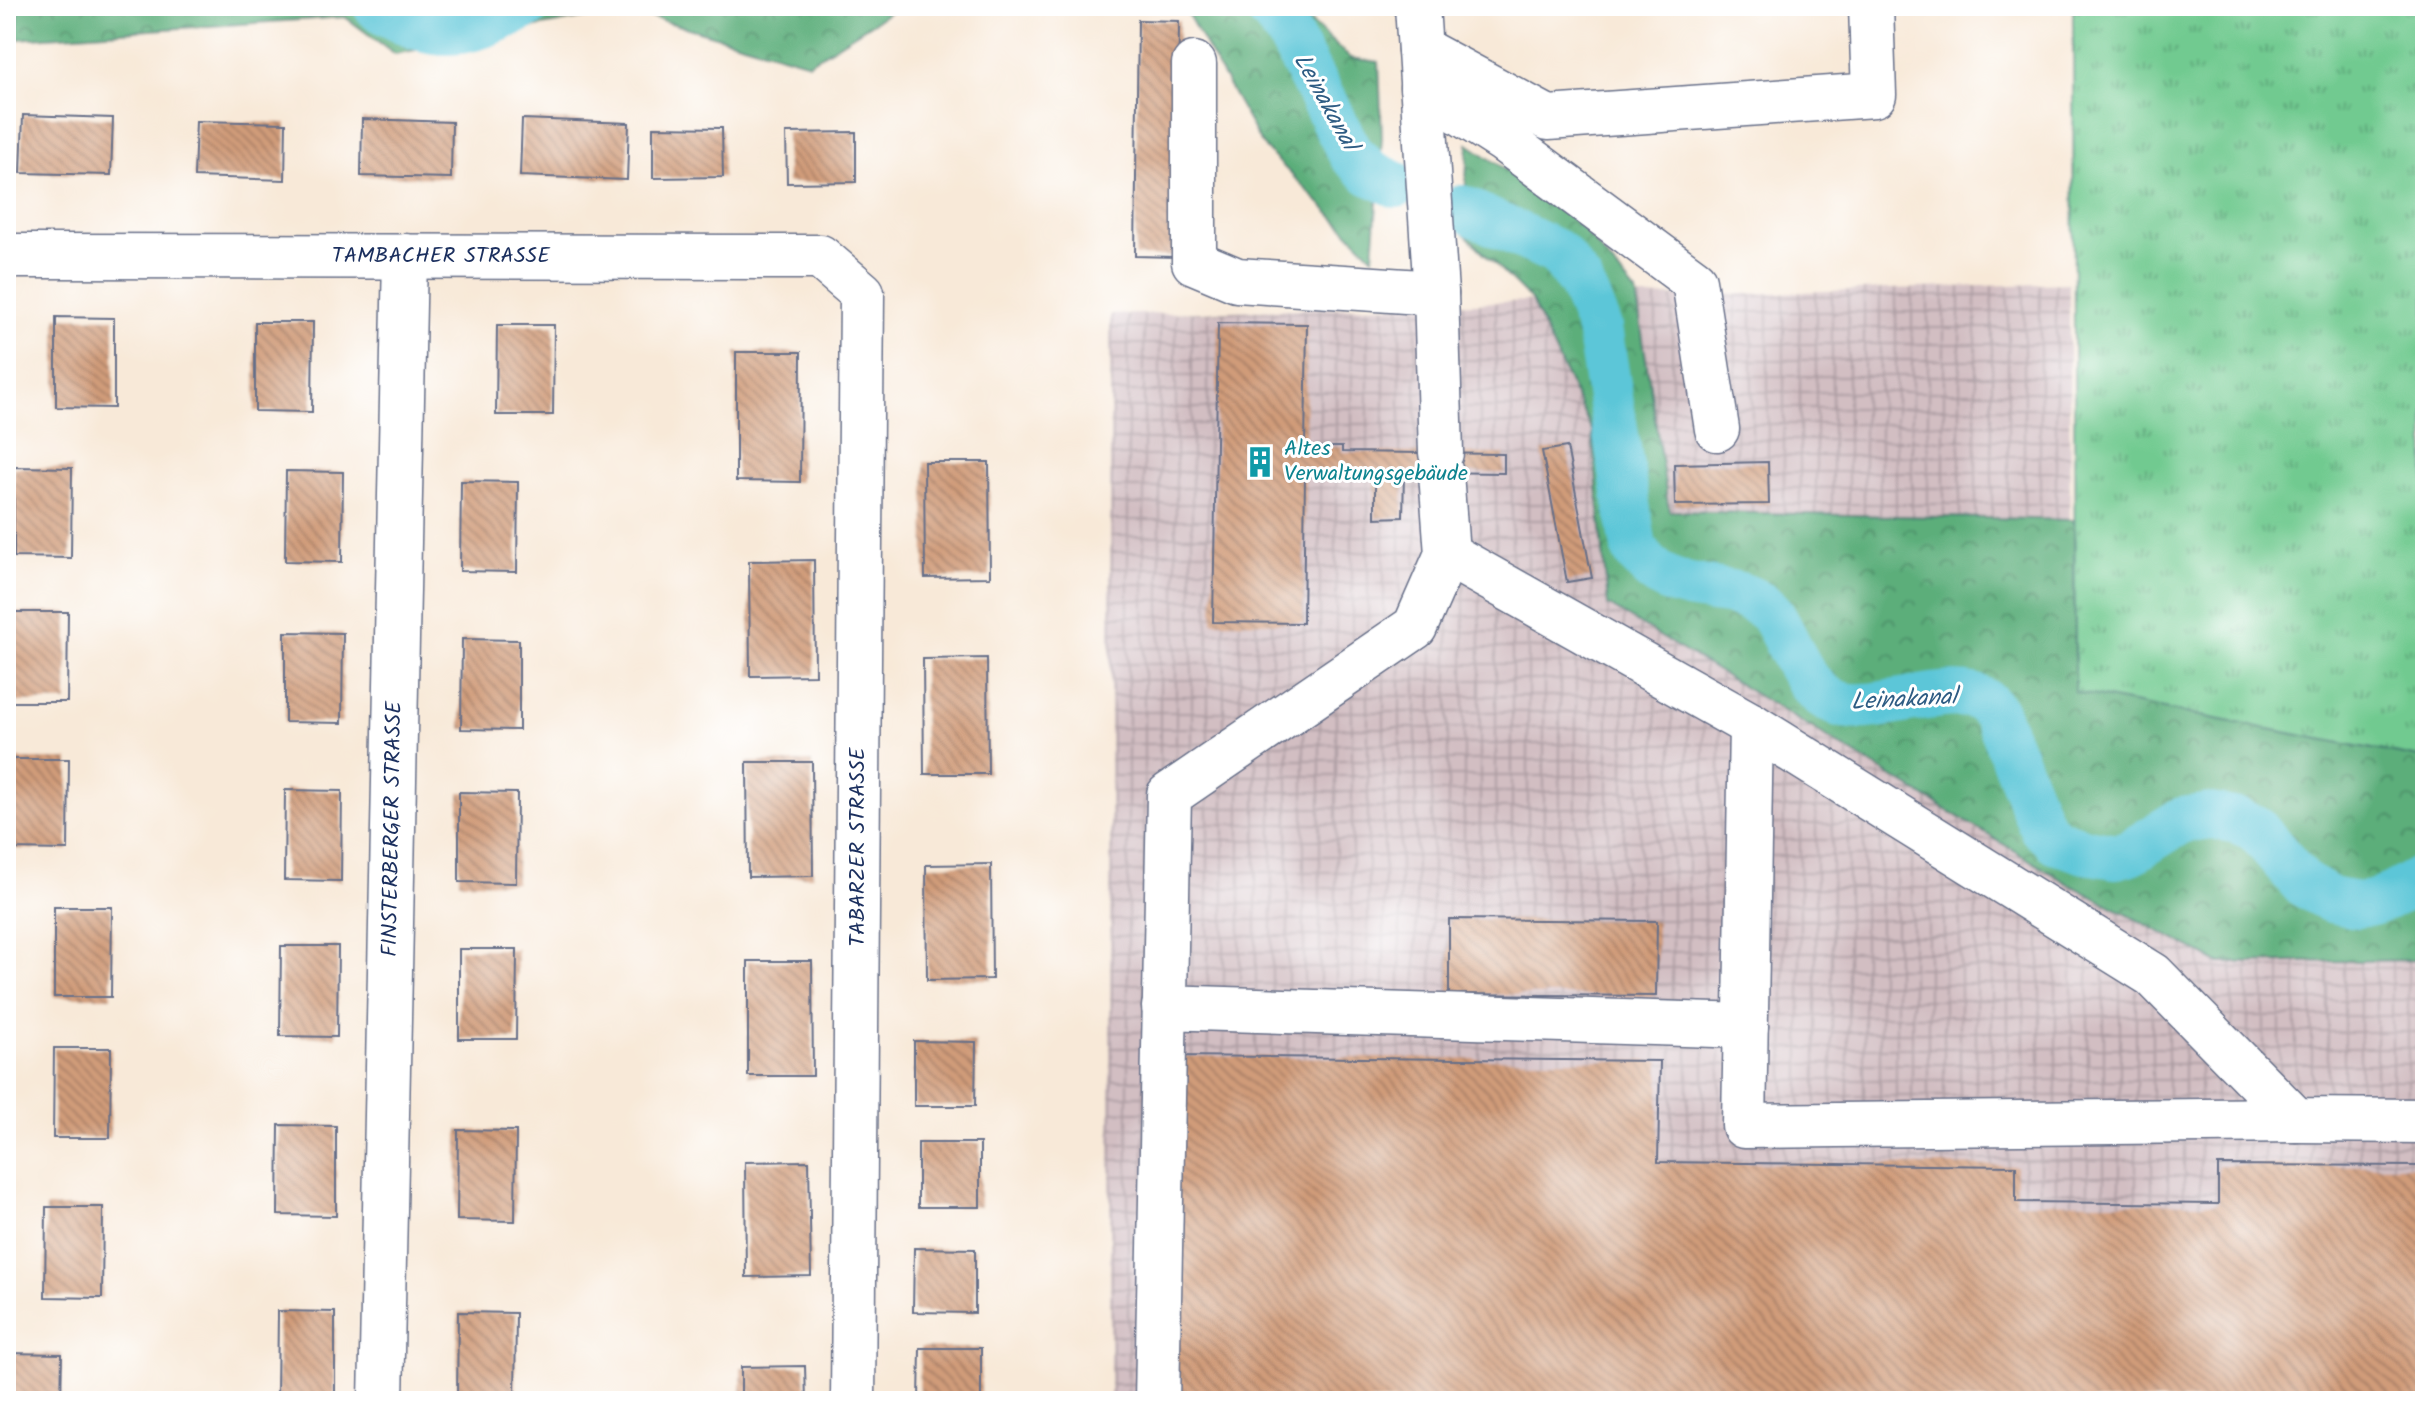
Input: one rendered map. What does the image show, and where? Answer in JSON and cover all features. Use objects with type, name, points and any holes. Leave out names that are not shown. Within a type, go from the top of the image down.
[{"type":"street","points":[[1157,1401],[1169,795],[1415,627],[1447,554],[1436,293],[1417,6]]},
{"type":"street","points":[[1421,69],[1548,118],[1874,95],[1871,6]]},
{"type":"street","points":[[1194,64],[1194,262],[1237,280],[1436,293]]},
{"type":"street","points":[[1421,69],[1505,141],[1694,281],[1717,429]]},
{"type":"street","name":"TAMBACHER STRASSE","points":[[6,256],[820,257],[862,293]]},
{"type":"street","name":"FINSTERBERGER STRASSE","points":[[381,1401],[405,256]]},
{"type":"street","name":"TABARZER STRASSE","points":[[853,1401],[862,293]]},
{"type":"street","points":[[1447,554],[1751,725],[2153,975],[2296,1120]]},
{"type":"street","points":[[1751,725],[1744,1126],[2425,1121]]},
{"type":"street","points":[[1164,1007],[1746,1026]]},
{"type":"shaded area","points":[[2069,283],[2071,884],[2219,963],[2425,960],[2425,1401],[1110,1401],[1110,315]]},
{"type":"green space","points":[[19,6],[899,6],[809,63],[626,10],[395,54],[345,17],[17,39]]},
{"type":"green space","points":[[1183,6],[1294,6],[1350,58],[1379,62],[1382,138],[1373,257],[1262,145]]},
{"type":"green space","points":[[2073,6],[2425,6],[2425,759],[2075,692]]},
{"type":"green space","points":[[1468,144],[1569,212],[1636,293],[1669,511],[2074,520],[2075,692],[2425,759],[2425,960],[2219,963],[2071,885],[1608,605],[1592,431],[1531,300],[1463,232]]},
{"type":"building","points":[[1138,20],[1179,21],[1176,257],[1135,256]]},
{"type":"building","points":[[23,115],[113,118],[111,175],[21,173]]},
{"type":"building","points":[[362,119],[452,122],[451,178],[361,176]]},
{"type":"building","points":[[522,119],[629,123],[627,180],[520,176]]},
{"type":"building","points":[[196,121],[286,123],[285,180],[194,177]]},
{"type":"building","points":[[653,127],[722,128],[723,177],[653,178]]},
{"type":"building","points":[[856,132],[856,182],[787,183],[786,133]]},
{"type":"building","points":[[56,317],[114,318],[114,408],[56,407]]},
{"type":"building","points":[[255,322],[313,322],[312,412],[255,411]]},
{"type":"building","name":"Altes Verwaltungsgebäude","points":[[1218,323],[1307,324],[1305,447],[1342,447],[1342,452],[1504,454],[1504,473],[1344,471],[1344,477],[1305,476],[1303,623],[1213,622]]},
{"type":"building","points":[[497,325],[554,325],[553,415],[496,415]]},
{"type":"building","points":[[736,352],[801,352],[800,482],[736,481]]},
{"type":"building","points":[[1567,447],[1592,578],[1567,582],[1542,451]]},
{"type":"building","points":[[924,462],[989,462],[990,577],[925,578]]},
{"type":"building","points":[[1768,462],[1769,504],[1675,505],[1674,464]]},
{"type":"building","points":[[14,467],[72,468],[71,558],[14,557]]},
{"type":"building","points":[[286,471],[343,472],[342,562],[285,561]]},
{"type":"building","points":[[1375,474],[1404,474],[1403,517],[1375,518]]},
{"type":"building","points":[[461,481],[518,482],[517,572],[460,571]]},
{"type":"building","points":[[814,560],[815,675],[750,676],[749,561]]},
{"type":"building","points":[[10,612],[68,612],[67,702],[9,702]]},
{"type":"building","points":[[285,632],[343,633],[342,723],[285,722]]},
{"type":"building","points":[[462,639],[519,640],[519,730],[461,729]]},
{"type":"building","points":[[987,658],[988,774],[924,774],[923,659]]},
{"type":"building","points":[[12,759],[69,759],[68,850],[11,849]]},
{"type":"building","points":[[747,762],[812,762],[813,876],[748,877]]},
{"type":"building","points":[[285,790],[342,791],[341,881],[284,880]]},
{"type":"building","points":[[459,792],[517,793],[516,883],[459,882]]},
{"type":"building","points":[[991,864],[992,979],[927,980],[926,865]]},
{"type":"building","points":[[54,907],[112,907],[111,997],[54,997]]},
{"type":"building","points":[[1449,919],[1657,921],[1656,996],[1449,994]]},
{"type":"building","points":[[281,946],[338,946],[337,1037],[280,1036]]},
{"type":"building","points":[[459,949],[517,949],[516,1039],[459,1039]]},
{"type":"building","points":[[748,961],[812,961],[813,1076],[748,1076]]},
{"type":"building","points":[[914,1041],[976,1042],[975,1106],[914,1106]]},
{"type":"building","points":[[54,1048],[111,1048],[110,1138],[53,1138]]},
{"type":"building","points":[[1172,1056],[1660,1061],[1658,1162],[2016,1166],[2016,1202],[2218,1204],[2218,1165],[2425,1166],[2425,1401],[1169,1401]]},
{"type":"building","points":[[279,1125],[336,1126],[336,1216],[278,1215]]},
{"type":"building","points":[[458,1130],[516,1131],[515,1221],[457,1220]]},
{"type":"building","points":[[918,1143],[980,1143],[980,1207],[918,1207]]},
{"type":"building","points":[[809,1161],[811,1276],[746,1277],[745,1162]]},
{"type":"building","points":[[46,1207],[103,1207],[102,1298],[45,1297]]},
{"type":"building","points":[[914,1248],[975,1249],[975,1313],[913,1312]]},
{"type":"building","points":[[278,1311],[335,1312],[335,1401],[277,1401]]},
{"type":"building","points":[[458,1312],[516,1313],[515,1401],[457,1401]]},
{"type":"building","points":[[920,1348],[981,1348],[981,1401],[919,1401]]},
{"type":"building","points":[[6,1353],[62,1354],[61,1401],[6,1401]]},
{"type":"building","points":[[805,1366],[806,1401],[741,1401],[741,1367]]},
{"type":"waterway","name":"Leinakanal","points":[[376,6],[417,27],[452,32],[486,24],[527,6]]},
{"type":"waterway","name":"Leinakanal","points":[[1266,6],[1287,31],[1351,154],[1371,173],[1397,185]]},
{"type":"waterway","name":"Leinakanal","points":[[1462,208],[1558,253],[1580,282],[1599,328],[1634,548],[1664,578],[1733,593],[1766,609],[1774,618],[1806,678],[1825,697],[1850,706],[1954,694],[1982,700],[1995,712],[2042,828],[2056,841],[2085,851],[2116,856],[2131,852],[2182,820],[2211,816],[2238,821],[2256,829],[2303,884],[2331,900],[2357,905],[2372,903],[2425,877]]},
{"type":"place","name":"Altes Verwaltungsgebäude","points":[[1260,462]]}]
